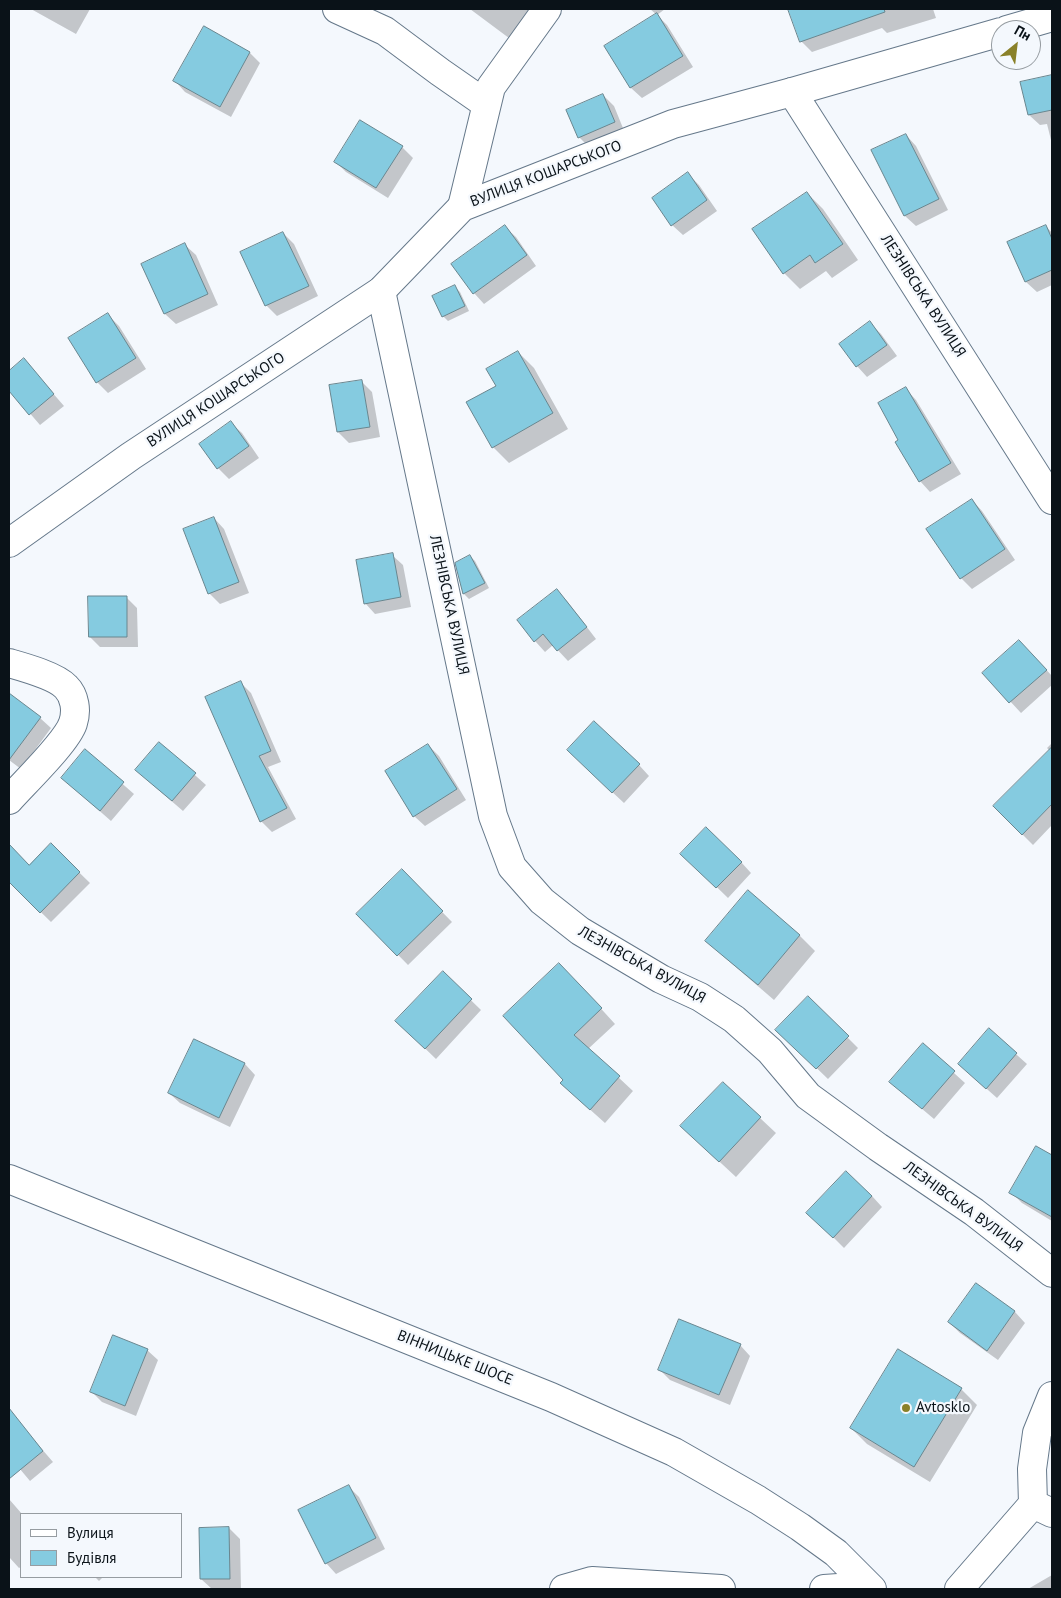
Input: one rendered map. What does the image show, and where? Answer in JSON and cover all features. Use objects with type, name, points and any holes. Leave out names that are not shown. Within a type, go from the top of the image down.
[{"type":"street","points":[[337,9],[385,31],[486,104]]},
{"type":"street","points":[[462,207],[491,87],[547,9]]},
{"type":"street","name":"ВУЛИЦЯ КОШАРСЬКОГО","points":[[9,543],[131,456],[381,291],[462,207],[674,124],[991,35]]},
{"type":"street","name":"ЛЕЗНІВСЬКА ВУЛИЦЯ","points":[[792,92],[1052,500]]},
{"type":"street","name":"ЛЕЗНІВСЬКА ВУЛИЦЯ","points":[[381,291],[493,816],[512,866],[542,901],[580,931],[661,979],[700,997],[734,1018],[770,1052],[808,1096],[878,1147],[974,1212],[1052,1273]]},
{"type":"street","points":[[9,663],[40,673],[66,686],[76,704],[73,723],[60,742],[9,800]]},
{"type":"street","name":"ВІННИЦЬКЕ ШОСЕ","points":[[9,1179],[551,1397],[674,1452],[758,1500],[800,1527],[836,1553],[870,1587]]},
{"type":"street","points":[[959,1589],[1043,1508],[1032,1469],[1037,1433],[1052,1396]]},
{"type":"street","points":[[564,1589],[592,1581],[722,1589]]},
{"type":"street","points":[[824,1589],[870,1587]]},
{"type":"building","points":[[788,9],[884,9],[885,12],[800,42]]},
{"type":"building","points":[[657,13],[683,56],[630,88],[604,46]]},
{"type":"building","points":[[204,26],[250,52],[220,107],[173,81]]},
{"type":"building","points":[[1052,75],[1052,110],[1028,115],[1020,82]]},
{"type":"building","points":[[603,94],[615,122],[578,138],[566,110]]},
{"type":"building","points":[[360,120],[403,146],[376,188],[334,162]]},
{"type":"building","points":[[906,134],[939,199],[904,216],[871,150]]},
{"type":"building","points":[[688,172],[707,200],[671,226],[652,198]]},
{"type":"building","points":[[807,192],[843,244],[815,263],[810,255],[783,274],[752,229]]},
{"type":"building","points":[[505,225],[527,255],[473,294],[451,264]]},
{"type":"building","points":[[1046,225],[1052,239],[1052,270],[1025,282],[1007,242]]},
{"type":"building","points":[[283,232],[309,286],[265,306],[240,252]]},
{"type":"building","points":[[185,243],[208,294],[164,314],[141,264]]},
{"type":"building","points":[[455,285],[465,306],[442,317],[432,296]]},
{"type":"building","points":[[108,313],[136,358],[96,383],[68,338]]},
{"type":"building","points":[[870,321],[887,345],[856,367],[839,344]]},
{"type":"building","points":[[518,351],[553,413],[492,448],[466,402],[496,386],[486,369]]},
{"type":"building","points":[[24,358],[54,394],[29,415],[9,391],[9,371]]},
{"type":"building","points":[[362,380],[370,427],[337,432],[329,385]]},
{"type":"building","points":[[906,387],[951,463],[919,482],[895,442],[898,440],[878,403]]},
{"type":"building","points":[[231,421],[249,446],[217,469],[199,444]]},
{"type":"building","points":[[972,499],[1005,549],[960,579],[926,529]]},
{"type":"building","points":[[214,517],[239,582],[208,594],[183,529]]},
{"type":"building","points":[[393,553],[401,597],[364,604],[356,560]]},
{"type":"building","points":[[470,555],[485,583],[463,594],[455,563]]},
{"type":"building","points":[[557,589],[587,627],[557,651],[543,634],[534,642],[517,620]]},
{"type":"building","points":[[88,596],[127,596],[127,637],[89,637]]},
{"type":"building","points":[[1019,640],[1047,670],[1009,703],[982,673]]},
{"type":"building","points":[[241,681],[271,751],[259,756],[287,808],[260,822],[205,697]]},
{"type":"building","points":[[9,693],[41,717],[9,760]]},
{"type":"building","points":[[594,721],[640,764],[612,793],[567,750]]},
{"type":"building","points":[[159,742],[196,773],[172,801],[135,770]]},
{"type":"building","points":[[428,744],[457,789],[413,817],[385,771]]},
{"type":"building","points":[[1052,747],[1052,804],[1022,835],[993,806]]},
{"type":"building","points":[[85,749],[124,782],[100,811],[61,778]]},
{"type":"building","points":[[706,827],[742,862],[716,888],[680,854]]},
{"type":"building","points":[[51,843],[80,872],[40,913],[9,882],[9,844],[29,865]]},
{"type":"building","points":[[402,869],[443,911],[397,956],[356,914]]},
{"type":"building","points":[[748,890],[800,935],[758,985],[705,941]]},
{"type":"building","points":[[559,963],[602,1008],[574,1035],[620,1076],[590,1110],[560,1083],[563,1080],[503,1016]]},
{"type":"building","points":[[443,971],[472,999],[425,1049],[395,1021]]},
{"type":"building","points":[[808,996],[849,1036],[816,1069],[775,1030]]},
{"type":"building","points":[[989,1028],[1017,1053],[986,1089],[958,1064]]},
{"type":"building","points":[[194,1039],[245,1063],[219,1118],[168,1093]]},
{"type":"building","points":[[923,1043],[955,1071],[922,1109],[889,1082]]},
{"type":"building","points":[[723,1082],[761,1117],[719,1162],[680,1126]]},
{"type":"building","points":[[1036,1146],[1052,1155],[1052,1217],[1009,1193]]},
{"type":"building","points":[[846,1171],[872,1196],[833,1238],[806,1213]]},
{"type":"building","points":[[976,1283],[1015,1311],[987,1351],[948,1322]]},
{"type":"building","points":[[679,1319],[741,1344],[719,1395],[658,1370]]},
{"type":"building","points":[[113,1335],[148,1349],[125,1406],[90,1392]]},
{"type":"building","points":[[898,1349],[962,1388],[914,1467],[850,1428]]},
{"type":"building","points":[[9,1408],[43,1451],[9,1479]]},
{"type":"building","points":[[349,1485],[376,1538],[325,1564],[298,1510]]},
{"type":"building","points":[[229,1527],[230,1579],[200,1579],[199,1528]]},
{"type":"place","name":"Avtosklo","points":[[906,1408]]}]
